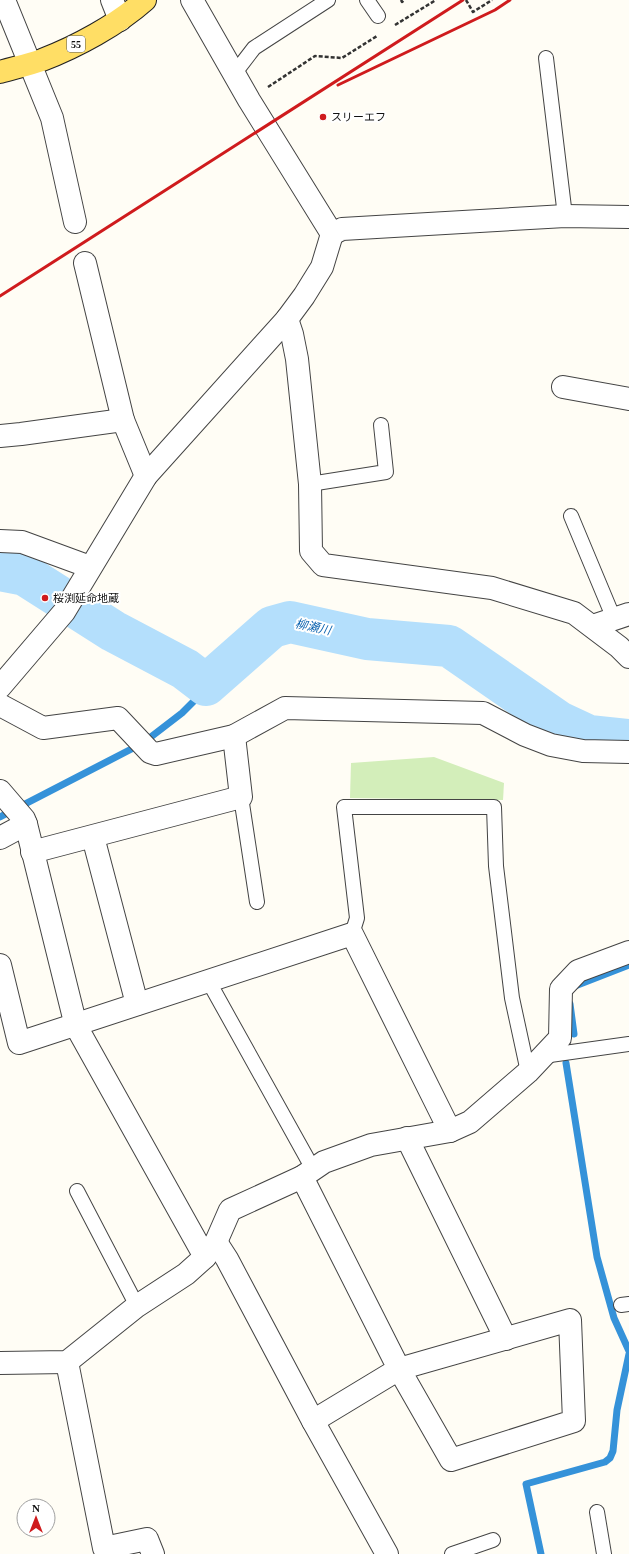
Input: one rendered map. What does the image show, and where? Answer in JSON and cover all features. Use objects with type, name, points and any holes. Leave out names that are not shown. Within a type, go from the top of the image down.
[{"type":"main road","name":"55","points":[[0,72],[42,60],[81,42],[120,20],[145,0]]},
{"type":"street","points":[[4,0],[52,118],[75,222]]},
{"type":"street","points":[[112,0],[120,20]]},
{"type":"street","points":[[192,0],[249,100],[332,234]]},
{"type":"street","points":[[0,687],[64,612],[146,476],[286,319],[304,296],[322,267],[332,234],[342,229],[565,216],[629,217]]},
{"type":"street","points":[[85,263],[123,420],[146,476]]},
{"type":"street","points":[[286,319],[292,334],[297,359],[310,484],[311,551],[323,565],[492,588],[574,613],[593,626],[629,656]]},
{"type":"street","points":[[563,387],[629,400]]},
{"type":"street","points":[[0,436],[123,420]]},
{"type":"street","points":[[0,541],[22,542],[90,567]]},
{"type":"street","points":[[593,626],[621,617]]},
{"type":"street","points":[[0,705],[43,728],[118,718],[143,745],[156,754],[234,736],[285,708],[483,713],[525,735],[552,745],[583,751],[629,752]]},
{"type":"street","points":[[32,852],[241,797],[234,736]]},
{"type":"street","points":[[5,796],[25,822],[76,1026],[210,1249],[231,1266],[313,1421],[387,1554]]},
{"type":"street","points":[[0,838],[25,822]]},
{"type":"street","points":[[93,837],[137,1004]]},
{"type":"street","points":[[0,965],[19,1044],[352,934],[450,1130]]},
{"type":"street","points":[[0,1363],[67,1362],[137,1306],[186,1274],[210,1249],[230,1210],[308,1173],[324,1162],[371,1145],[450,1130],[470,1122],[528,1072],[560,1038],[561,989],[578,971],[629,952]]},
{"type":"street","points":[[407,1138],[506,1339]]},
{"type":"street","points":[[308,1173],[399,1369],[451,1460],[574,1421],[570,1320],[399,1369],[313,1421]]},
{"type":"street","points":[[67,1362],[104,1548],[147,1539],[153,1554]]},
{"type":"lane","points":[[234,74],[254,48],[328,0]]},
{"type":"lane","points":[[368,0],[378,16]]},
{"type":"lane","points":[[546,58],[565,216]]},
{"type":"lane","points":[[310,484],[386,472],[381,425]]},
{"type":"lane","points":[[571,516],[621,617]]},
{"type":"lane","points":[[241,797],[258,902]]},
{"type":"lane","points":[[352,934],[356,918],[344,807],[494,807],[496,866],[512,998],[528,1072]]},
{"type":"lane","points":[[209,982],[308,1173]]},
{"type":"lane","points":[[543,1056],[629,1044]]},
{"type":"lane","points":[[77,1191],[137,1306]]},
{"type":"lane","points":[[598,1512],[604,1554]]},
{"type":"lane","points":[[452,1554],[493,1540]]},
{"type":"path","points":[[401,0],[402,2],[404,0]]},
{"type":"path","points":[[388,29],[436,0]]},
{"type":"path","points":[[466,0],[473,12],[492,0]]},
{"type":"path","points":[[249,100],[315,56],[342,58],[382,33]]},
{"type":"green space","points":[[434,757],[504,783],[503,800],[350,798],[351,763]]},
{"type":"waterway","name":"柳瀬川","points":[[0,570],[25,575],[113,631],[185,669],[206,685],[272,627],[290,622],[367,639],[449,646],[559,722],[589,736],[629,740]]},
{"type":"waterway","points":[[0,817],[143,743],[182,713],[203,692],[206,685]]},
{"type":"waterway","points":[[575,986],[629,965]]},
{"type":"waterway","points":[[570,1004],[574,1034]]},
{"type":"waterway","points":[[566,1063],[597,1257],[614,1318],[629,1351]]},
{"type":"waterway","points":[[541,1554],[526,1484],[605,1462],[610,1458],[613,1451],[617,1410],[629,1354]]},
{"type":"railway","points":[[0,296],[463,0]]},
{"type":"railway","points":[[338,85],[495,10],[510,0]]},
{"type":"place","name":"スリーエフ","points":[[323,117]]},
{"type":"place","name":"桜渕延命地蔵","points":[[45,598]]}]
